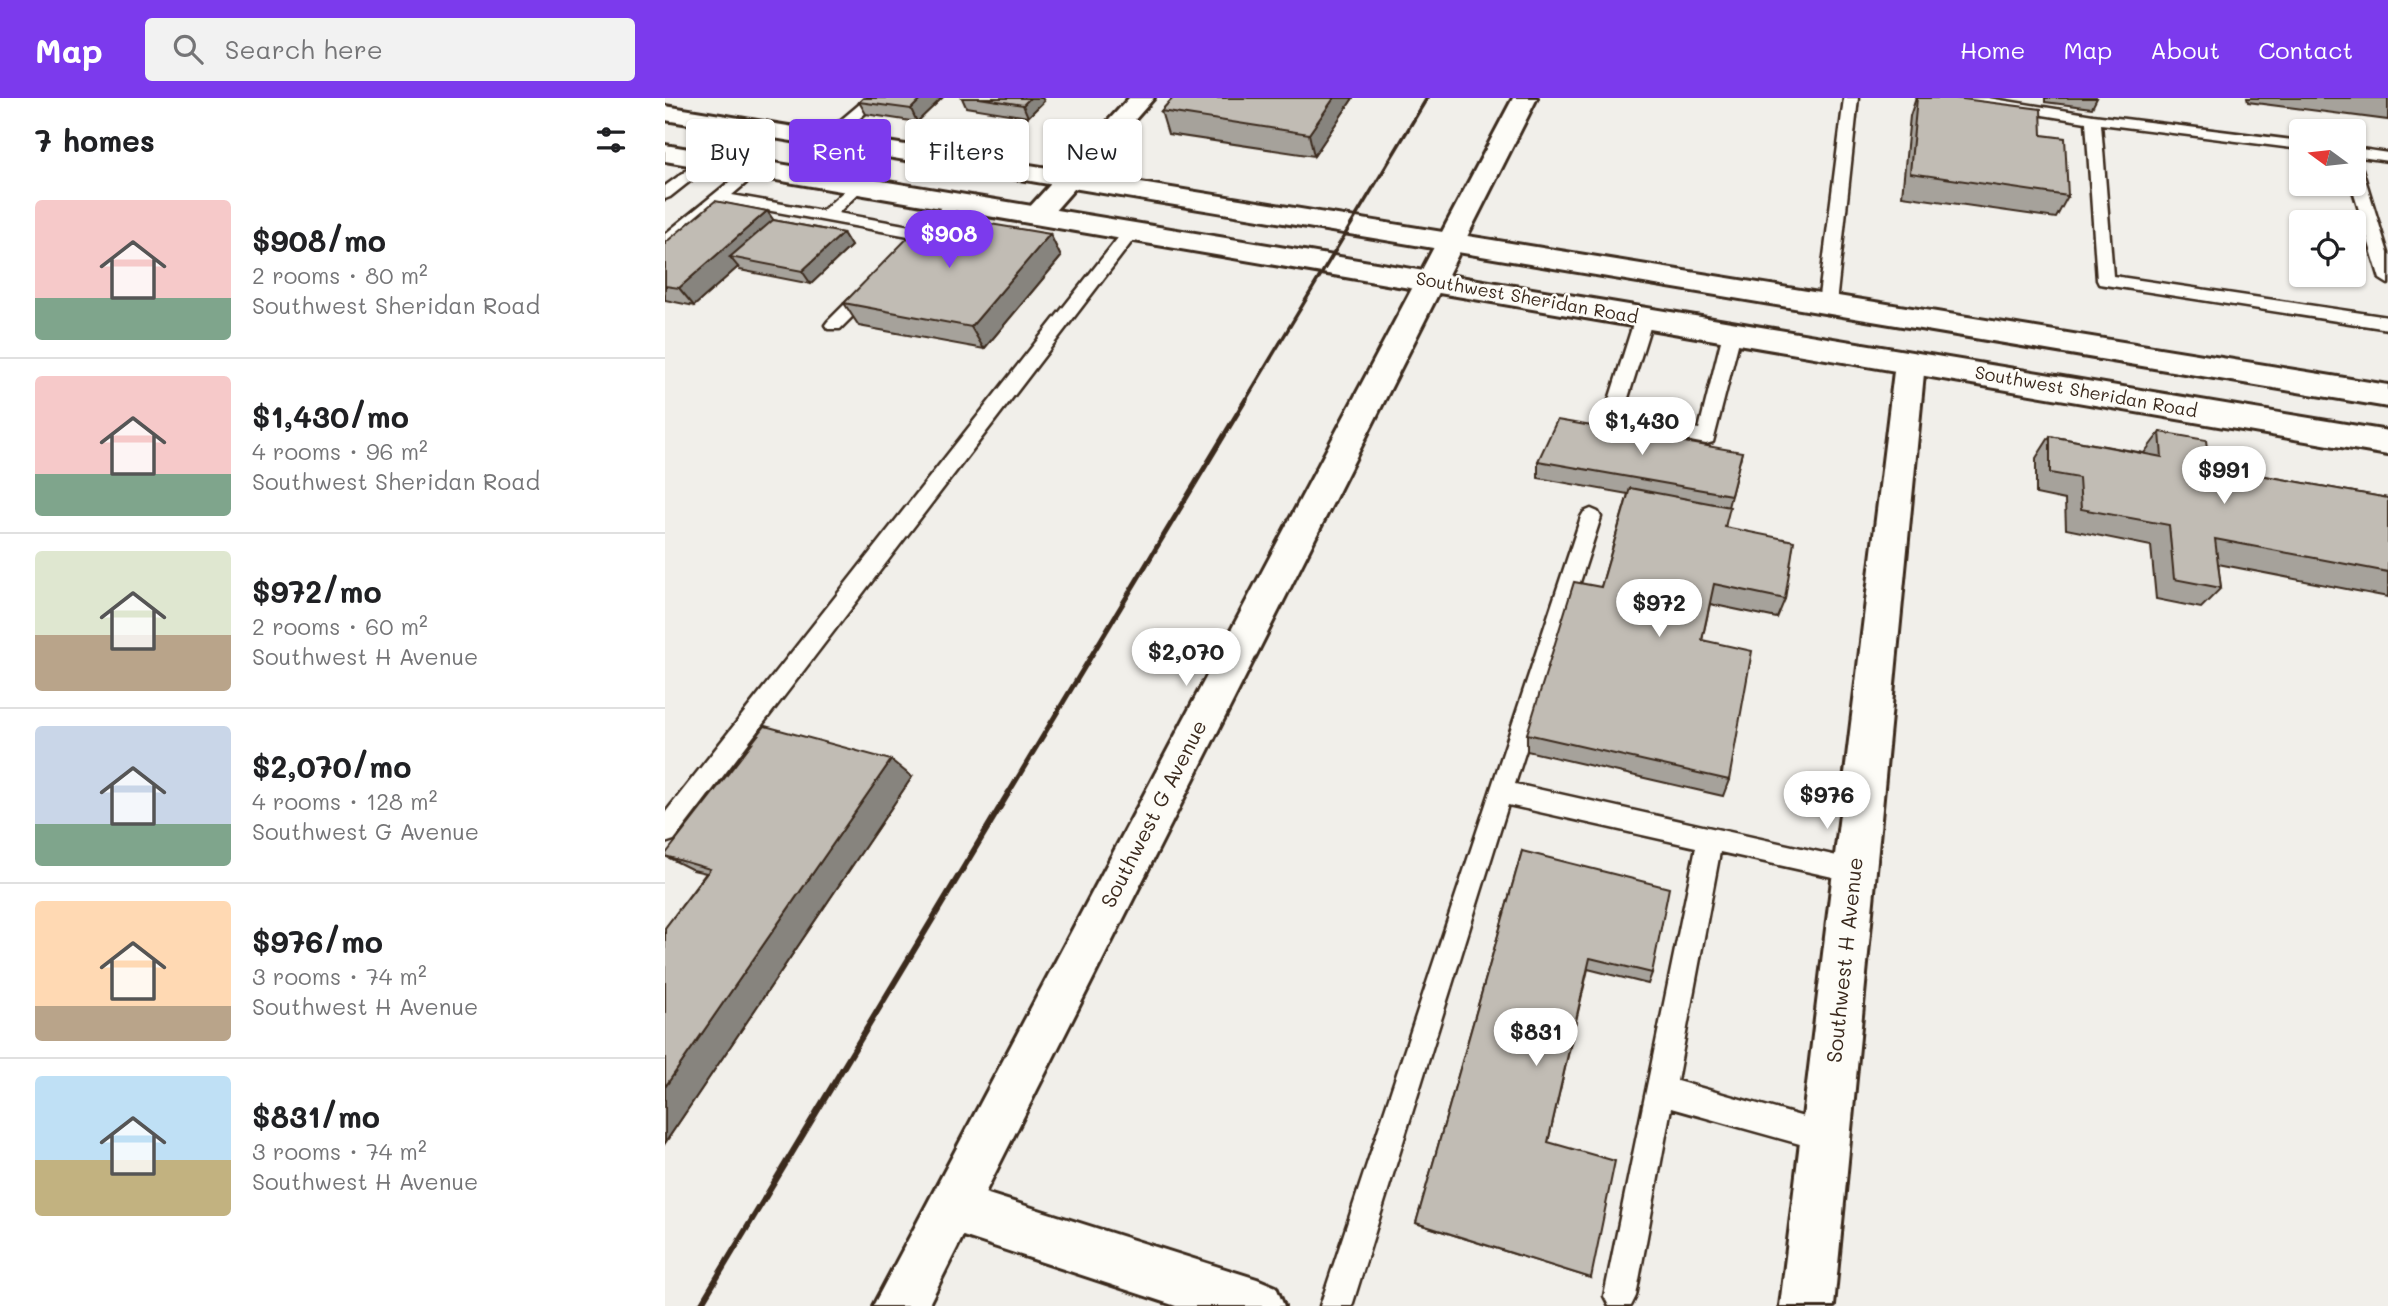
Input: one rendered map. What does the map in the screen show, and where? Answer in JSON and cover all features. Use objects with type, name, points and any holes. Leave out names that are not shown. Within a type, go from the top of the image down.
[{"type":"main road","points":[[1123,119],[1142,98]]},
{"type":"main road","name":"Southwest G Avenue","points":[[900,1306],[1525,98]]},
{"type":"main road","name":"Southwest Sheridan Road","points":[[665,113],[789,133]]},
{"type":"main road","name":"Southwest Sheridan Road","points":[[891,150],[1043,175]]},
{"type":"main road","name":"Southwest Sheridan Road","points":[[665,153],[686,156]]},
{"type":"main road","name":"Southwest Sheridan Road","points":[[775,171],[2388,443]]},
{"type":"main road","points":[[1036,216],[1066,182]]},
{"type":"main road","name":"Southwest Sheridan Road","points":[[1087,182],[2388,396]]},
{"type":"main road","name":"Southwest H Avenue","points":[[1807,1306],[1910,363]]},
{"type":"main road","points":[[951,1207],[1257,1306]]},
{"type":"lane","points":[[851,119],[876,98]]},
{"type":"lane","points":[[1827,304],[1851,98]]},
{"type":"lane","points":[[1961,98],[2093,119],[2289,144]]},
{"type":"lane","points":[[2093,119],[2105,280],[2388,323]]},
{"type":"lane","points":[[2366,154],[2388,157]]},
{"type":"lane","points":[[665,194],[686,177]]},
{"type":"lane","points":[[665,242],[738,182]]},
{"type":"lane","points":[[826,216],[859,185]]},
{"type":"lane","points":[[2362,196],[2388,279]]},
{"type":"lane","points":[[720,197],[925,234]]},
{"type":"lane","points":[[907,252],[956,201]]},
{"type":"lane","points":[[665,832],[1131,232]]},
{"type":"lane","points":[[834,325],[879,279]]},
{"type":"lane","points":[[1644,318],[1612,419],[1706,437],[1732,333]]},
{"type":"lane","points":[[1336,1306],[1591,517]]},
{"type":"lane","points":[[1500,792],[1855,870]]},
{"type":"lane","points":[[1620,1296],[1710,840]]},
{"type":"lane","points":[[1659,1090],[1825,1137]]},
{"type":"building","points":[[863,98],[922,98],[911,109],[859,102]]},
{"type":"building","points":[[979,98],[1030,98],[1023,105]]},
{"type":"building","points":[[1173,98],[1334,98],[1309,134],[1161,111]]},
{"type":"building","points":[[1917,98],[1955,98],[2041,109],[2042,135],[2065,138],[2068,196],[1910,173]]},
{"type":"building","points":[[715,201],[767,211],[679,288],[665,286],[665,243]]},
{"type":"building","points":[[931,214],[1050,234],[971,327],[844,303]]},
{"type":"building","points":[[773,220],[843,233],[802,271],[730,257]]},
{"type":"building","points":[[1557,420],[1742,452],[1731,495],[1538,461]]},
{"type":"building","points":[[2160,432],[2206,440],[2209,466],[2388,498],[2388,572],[2215,539],[2221,588],[2174,579],[2169,525],[2081,509],[2079,478],[2050,473],[2050,436],[2162,457]]},
{"type":"building","points":[[1630,488],[1730,507],[1725,527],[1794,541],[1785,599],[1714,584],[1702,640],[1752,651],[1729,780],[1527,734],[1574,582],[1601,587]]},
{"type":"building","points":[[765,726],[891,760],[665,1087],[665,928],[710,869],[665,855]]},
{"type":"building","points":[[1522,851],[1669,888],[1652,973],[1590,958],[1548,1142],[1615,1161],[1591,1278],[1416,1223]]},
{"type":"railway","points":[[1245,401],[1427,98]]},
{"type":"railway","points":[[1008,794],[1246,399]]},
{"type":"railway","points":[[700,1306],[1009,792]]}]
